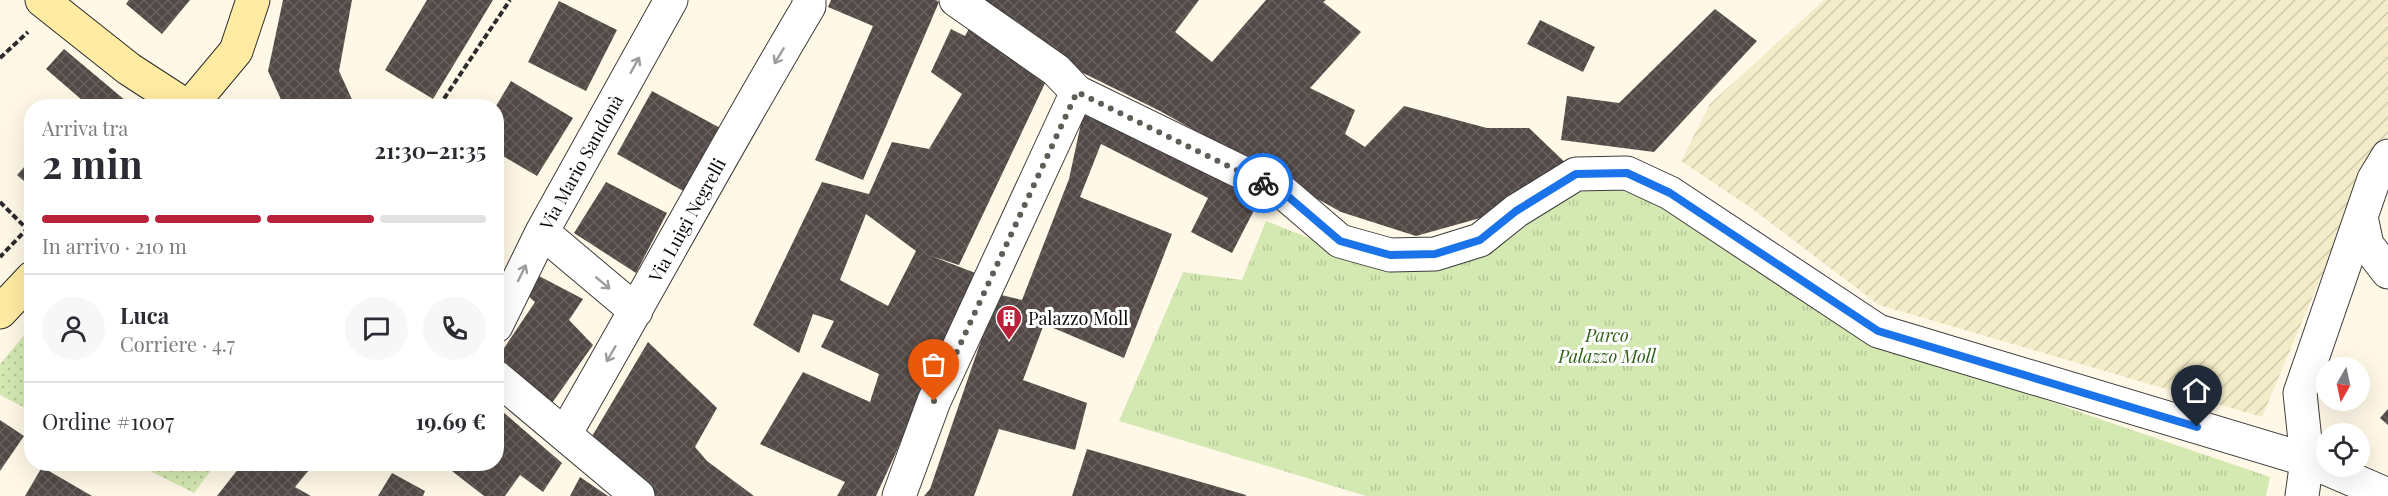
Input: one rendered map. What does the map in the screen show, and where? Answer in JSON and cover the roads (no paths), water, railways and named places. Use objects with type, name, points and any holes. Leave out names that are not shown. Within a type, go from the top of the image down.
[{"type":"main road","points":[[42,0],[129,69],[177,99]]},
{"type":"main road","points":[[194,99],[236,51],[253,0]]},
{"type":"main road","points":[[0,312],[24,286]]},
{"type":"street","name":"Via Mario Sandonà","points":[[504,310],[542,232],[671,0]]},
{"type":"street","points":[[956,0],[1056,70],[1077,92],[1284,193],[1340,241],[1390,255],[1435,254],[1480,240],[1516,211],[1576,174],[1627,173],[1670,193],[1878,331],[2307,460],[2388,495]]},
{"type":"street","name":"Via Luigi Negrelli","points":[[565,434],[809,3]]},
{"type":"street","points":[[900,496],[934,401],[1077,92]]},
{"type":"street","points":[[2302,496],[2307,460],[2300,393],[2374,179],[2388,156]]},
{"type":"street","points":[[2361,217],[2367,245],[2388,272]]},
{"type":"street","points":[[542,232],[636,311]]},
{"type":"street","points":[[504,384],[638,496]]},
{"type":"place","name":"Palazzo Moll","points":[[1009,341]]},
{"type":"park label","name":"Parco Palazzo Moll","points":[[1607,345]]}]
